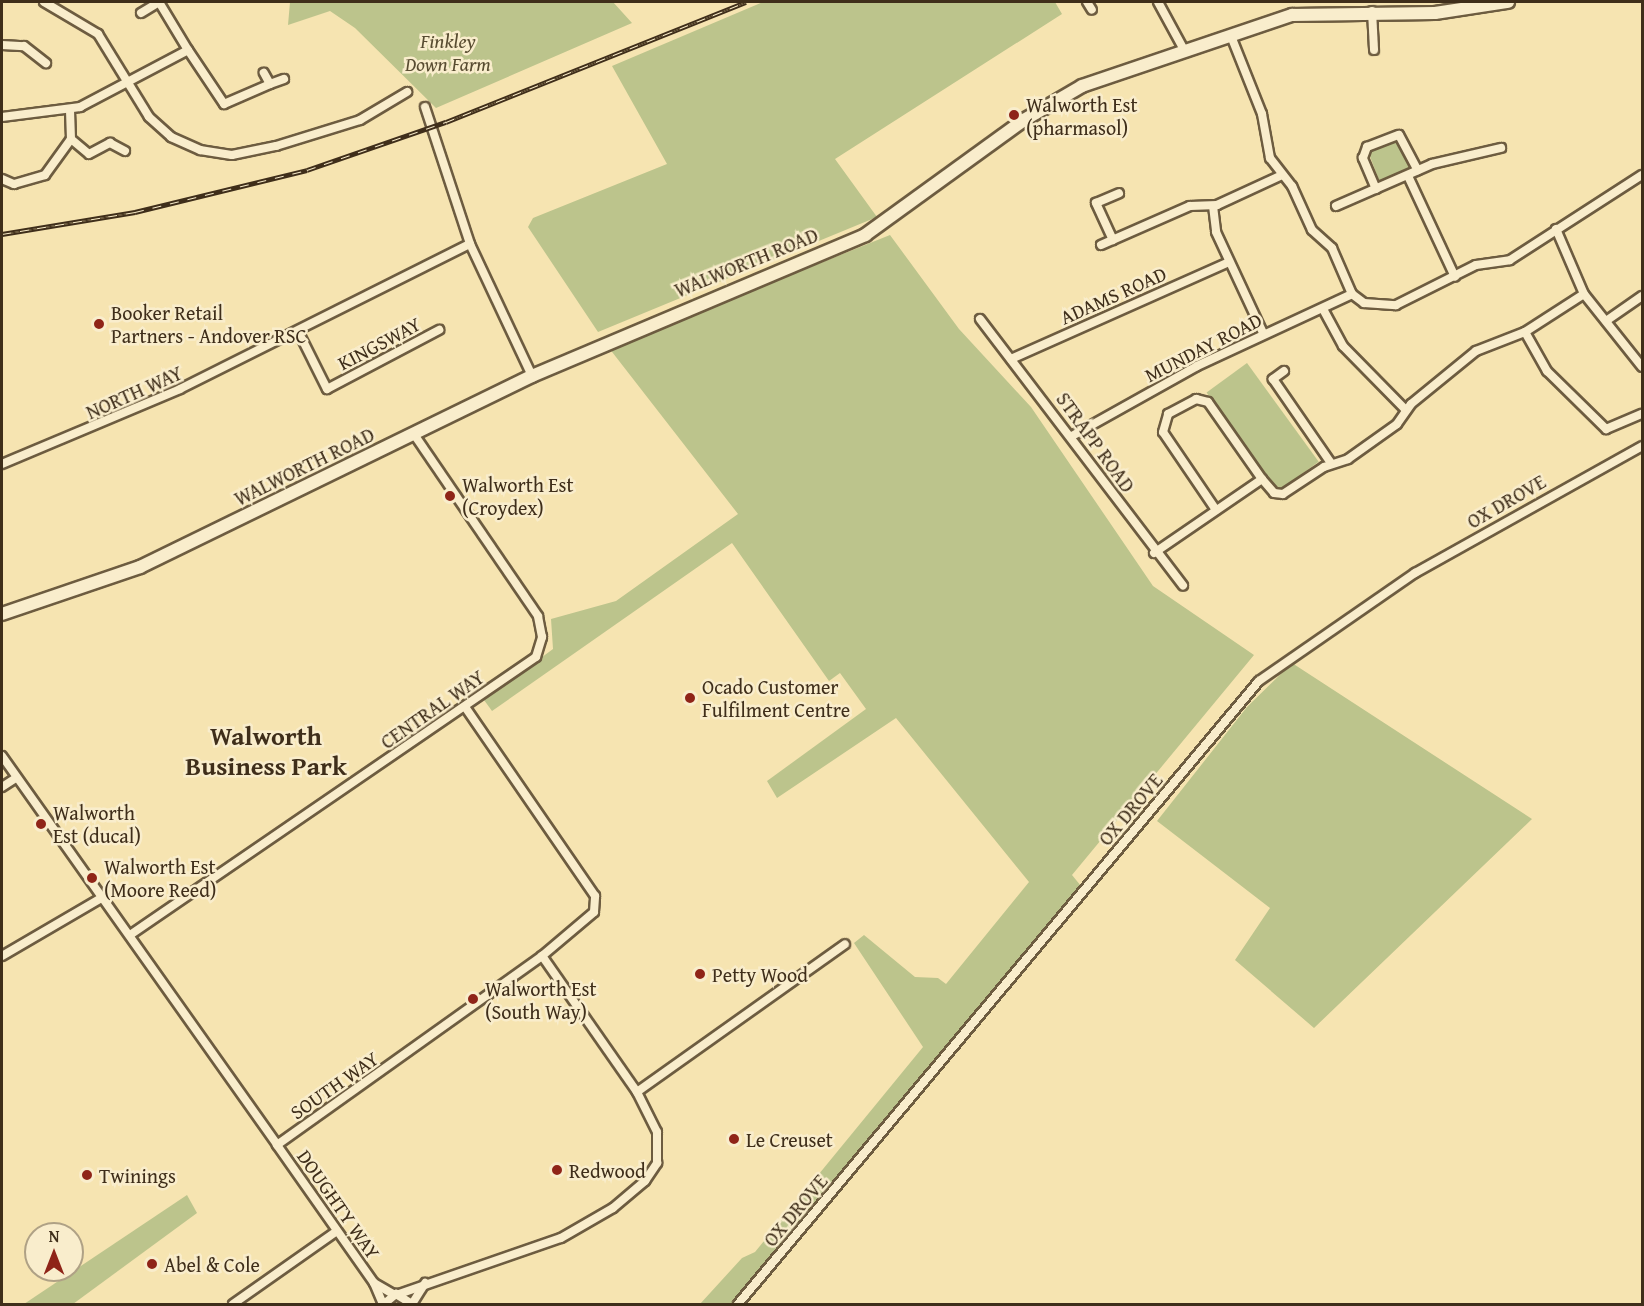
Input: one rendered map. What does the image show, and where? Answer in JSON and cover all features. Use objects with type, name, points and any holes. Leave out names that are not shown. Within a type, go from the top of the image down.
[{"type":"street","points":[[44,2],[98,34],[129,84],[163,130],[190,147],[223,154],[314,135],[389,104],[407,92]]},
{"type":"street","points":[[141,13],[159,2],[224,104],[284,78]]},
{"type":"street","points":[[1158,2],[1183,48]]},
{"type":"street","name":"WALWORTH ROAD","points":[[2,614],[140,567],[532,376],[865,235],[1024,120],[1082,86],[1183,48],[1231,36],[1292,15],[1372,11],[1435,13],[1508,2]]},
{"type":"street","points":[[1372,11],[1374,50]]},
{"type":"street","points":[[1231,36],[1262,114],[1268,152],[1312,230],[1332,248],[1352,294],[1365,303],[1391,306],[1476,265],[1510,260],[1642,175]]},
{"type":"street","points":[[2,45],[24,46],[46,63]]},
{"type":"street","points":[[2,117],[70,110],[129,84],[188,50]]},
{"type":"street","points":[[264,73],[270,84]]},
{"type":"street","points":[[425,107],[470,244],[532,376]]},
{"type":"street","points":[[2,179],[14,183],[42,178],[71,139],[70,110]]},
{"type":"street","points":[[1376,189],[1363,158],[1367,147],[1399,135],[1418,170]]},
{"type":"street","points":[[71,139],[89,154],[110,143],[125,151]]},
{"type":"street","points":[[1335,206],[1418,170],[1501,148]]},
{"type":"street","points":[[1101,245],[1190,206],[1213,206],[1282,175]]},
{"type":"street","points":[[1408,176],[1455,277]]},
{"type":"street","points":[[1113,240],[1096,203],[1119,193]]},
{"type":"street","points":[[1213,206],[1211,219],[1263,333]]},
{"type":"street","points":[[1556,229],[1584,294],[1642,367]]},
{"type":"street","name":"NORTH WAY","points":[[2,464],[126,414],[470,244]]},
{"type":"street","name":"ADAMS ROAD","points":[[1011,359],[1229,262]]},
{"type":"street","name":"MUNDAY ROAD","points":[[1072,436],[1263,333],[1323,309],[1352,294]]},
{"type":"street","points":[[1216,510],[1163,432],[1168,414],[1196,399],[1208,402],[1262,479],[1274,493],[1283,494],[1331,464],[1353,457],[1397,424],[1406,410],[1484,345],[1525,332],[1584,294]]},
{"type":"street","points":[[1606,321],[1642,296]]},
{"type":"street","points":[[1323,309],[1343,346],[1406,410]]},
{"type":"street","name":"STRAPP ROAD","points":[[980,319],[1072,436],[1154,553],[1183,585]]},
{"type":"street","name":"KINGSWAY","points":[[298,331],[327,389],[439,330]]},
{"type":"street","points":[[1525,332],[1547,371],[1606,429],[1642,414]]},
{"type":"street","points":[[1284,371],[1273,379],[1331,464]]},
{"type":"street","name":"CENTRAL WAY","points":[[130,935],[536,657],[541,625],[414,434]]},
{"type":"street","name":"OX DROVE","points":[[738,1305],[1259,681],[1415,573],[1642,446]]},
{"type":"street","points":[[1154,553],[1262,479]]},
{"type":"street","name":"SOUTH WAY","points":[[277,1145],[542,956],[590,918],[595,896],[465,707]]},
{"type":"street","points":[[2,756],[104,897],[277,1145]]},
{"type":"street","points":[[2,787],[16,778]]},
{"type":"street","points":[[2,956],[104,897]]},
{"type":"street","points":[[637,1092],[844,944]]},
{"type":"street","points":[[383,1305],[396,1294],[425,1283],[561,1238],[636,1190],[652,1174],[659,1153],[657,1132],[637,1092],[542,956]]},
{"type":"street","name":"DOUGHTY WAY","points":[[277,1145],[374,1283],[383,1305]]},
{"type":"street","points":[[233,1305],[337,1231]]},
{"type":"street","name":"DOUGHTY WAY","points":[[374,1283],[412,1304]]},
{"type":"street","points":[[412,1304],[425,1283]]},
{"type":"green space","name":"Finkley Down Farm","points":[[290,2],[613,2],[632,23],[436,108],[355,28],[330,11],[288,25]]},
{"type":"green space","points":[[763,2],[1055,2],[1062,14],[835,159],[877,217],[598,332],[528,227],[533,218],[667,164],[612,66]]},
{"type":"green space","points":[[1397,140],[1411,169],[1380,183],[1368,151]]},
{"type":"green space","points":[[890,235],[959,329],[1031,407],[1153,586],[1254,655],[1072,875],[1081,886],[732,1304],[700,1304],[742,1258],[755,1252],[923,1047],[854,943],[864,935],[915,977],[938,978],[946,984],[1029,882],[896,718],[777,798],[767,781],[866,709],[840,673],[829,681],[732,543],[492,711],[484,700],[553,649],[551,619],[616,601],[738,514],[609,348]]},
{"type":"green space","points":[[1247,363],[1319,462],[1278,491],[1207,392]]},
{"type":"green space","points":[[1292,663],[1532,819],[1314,1028],[1235,960],[1270,908],[1157,821],[1247,707]]},
{"type":"green space","points":[[187,1195],[197,1213],[73,1304],[24,1304],[57,1282],[84,1282],[84,1264]]},
{"type":"railway","points":[[2,234],[135,212],[307,170],[446,122],[746,2]]},
{"type":"place","name":"Walworth Est (pharmasol)","points":[[1014,115]]},
{"type":"place","name":"Booker Retail Partners - Andover RSC","points":[[99,324]]},
{"type":"place","name":"Walworth Est (Croydex)","points":[[450,496]]},
{"type":"place","name":"Ocado Customer Fulfilment Centre","points":[[690,698]]},
{"type":"place","name":"Walworth Est (ducal)","points":[[41,824]]},
{"type":"place","name":"Walworth Est (Moore Reed)","points":[[92,878]]},
{"type":"place","name":"Petty Wood","points":[[700,974]]},
{"type":"place","name":"Walworth Est (South Way)","points":[[473,999]]},
{"type":"place","name":"Le Creuset","points":[[734,1139]]},
{"type":"place","name":"Redwood","points":[[557,1170]]},
{"type":"place","name":"Twinings","points":[[87,1175]]},
{"type":"place","name":"Abel & Cole","points":[[152,1264]]},
{"type":"district","name":"Walworth Business Park","points":[[266,751]]}]
